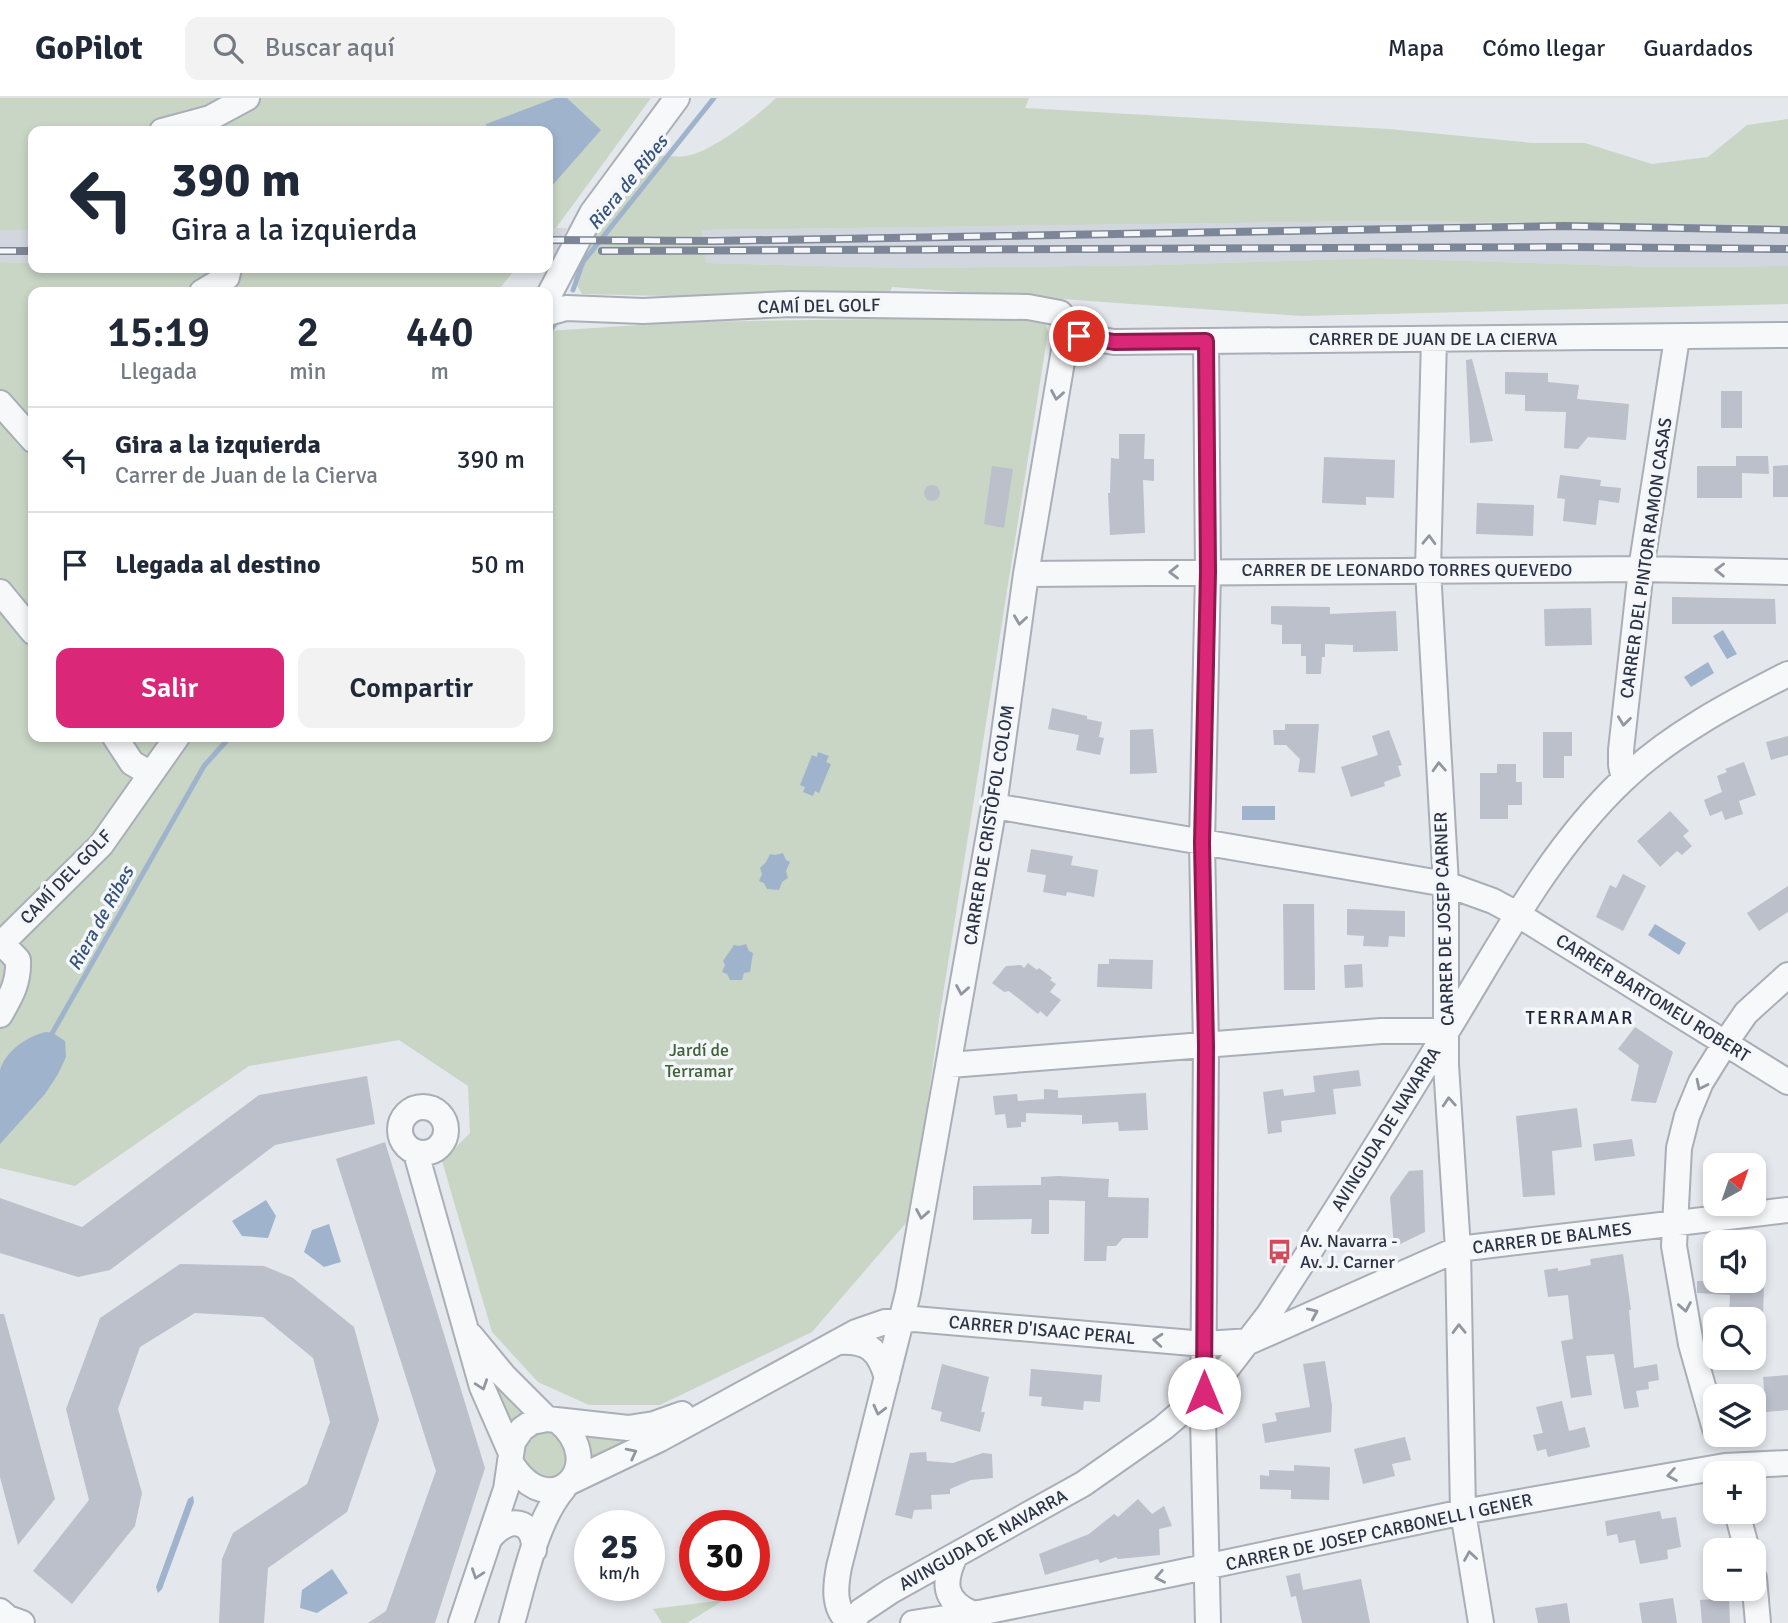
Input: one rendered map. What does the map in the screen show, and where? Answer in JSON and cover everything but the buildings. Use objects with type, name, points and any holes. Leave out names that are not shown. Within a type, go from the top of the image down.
[{"type":"street","points":[[180,126],[210,118],[247,98]]},
{"type":"street","points":[[553,287],[592,213],[677,98]]},
{"type":"street","points":[[210,287],[227,277],[228,273]]},
{"type":"street","name":"CAMÍ DEL GOLF","points":[[553,312],[566,308],[699,310],[789,304],[1028,307],[1060,313],[1079,336]]},
{"type":"street","name":"CARRER DE JUAN DE LA CIERVA","points":[[1079,336],[1114,342],[1788,335]]},
{"type":"street","name":"CARRER DE CRISTÒFOL COLOM","points":[[850,1623],[839,1611],[837,1577],[902,1320],[950,1065],[994,806],[1027,574],[1065,344],[1079,336]]},
{"type":"street","name":"CARRER DEL PINTOR RAMON CASAS","points":[[1624,779],[1621,750],[1641,569],[1676,338]]},
{"type":"street","name":"CARRER DE JOSEP CARNER","points":[[1434,339],[1428,570],[1446,884],[1446,1065],[1458,1249],[1463,1512],[1481,1623]]},
{"type":"street","points":[[1206,341],[1208,572],[1202,843],[1206,1046],[1204,1393],[1208,1623]]},
{"type":"street","points":[[0,403],[28,434]]},
{"type":"street","name":"CARRER DE LEONARDO TORRES QUEVEDO","points":[[1027,574],[1641,569],[1788,572]]},
{"type":"street","points":[[0,592],[28,626]]},
{"type":"street","name":"AVINGUDA DE NAVARRA","points":[[850,1623],[861,1611],[880,1598],[1083,1484],[1163,1427],[1204,1393],[1251,1340],[1296,1273],[1517,914],[1572,838],[1624,779],[1656,752],[1710,716],[1788,674]]},
{"type":"street","points":[[118,742],[132,763],[151,774]]},
{"type":"street","name":"CAMÍ DEL GOLF","points":[[1,943],[101,845],[173,742]]},
{"type":"street","name":"CARRER BARTOMEU ROBERT","points":[[994,806],[1446,884],[1493,901],[1517,914],[1788,1082]]},
{"type":"street","points":[[0,1015],[14,992],[19,975],[18,960],[1,943]]},
{"type":"street","points":[[1703,1386],[1691,1344],[1674,1246],[1679,1148],[1687,1116],[1702,1082],[1726,1042],[1746,1013],[1788,975]]},
{"type":"street","points":[[950,1065],[1381,1031],[1447,1031]]},
{"type":"street","points":[[416,1153],[482,1387],[519,1477],[527,1484],[547,1490],[567,1485]]},
{"type":"street","name":"CARRER DE BALMES","points":[[1251,1340],[1458,1249],[1788,1210]]},
{"type":"street","name":"CARRER D'ISAAC PERAL","points":[[567,1485],[660,1439],[871,1325],[914,1319],[1204,1344],[1251,1340]]},
{"type":"street","points":[[463,1320],[483,1351],[552,1420],[569,1430],[578,1444],[579,1455],[567,1485],[553,1500],[548,1512],[512,1623]]},
{"type":"street","points":[[838,1342],[865,1344],[878,1356],[887,1378]]},
{"type":"street","name":"CARRER D'ISAAC PERAL","points":[[552,1420],[628,1428],[654,1424],[742,1393]]},
{"type":"street","points":[[461,1623],[506,1489],[513,1442],[522,1429],[532,1422],[552,1420]]},
{"type":"street","name":"CARRER DE JOSEP CARBONELL I GENER","points":[[1766,1465],[1788,1463]]},
{"type":"street","name":"CARRER DE JOSEP CARBONELL I GENER","points":[[913,1623],[1207,1567],[1463,1512],[1703,1474]]},
{"type":"street","points":[[489,1538],[505,1524],[519,1524],[531,1533],[535,1540],[534,1550]]},
{"type":"street","points":[[955,1556],[947,1577],[947,1589],[952,1601],[971,1614]]},
{"type":"street","points":[[1756,1601],[1758,1623]]},
{"type":"street","points":[[0,1611],[22,1623]]},
{"type":"shaded area","points":[[1381,221],[1788,225],[1788,266],[1662,267],[1376,258],[1158,265],[904,268],[705,263],[702,230]]},
{"type":"shaded area","points":[[553,228],[567,228],[553,260]]},
{"type":"shaded area","points":[[0,230],[28,230],[28,263],[0,262]]},
{"type":"green space","points":[[0,98],[651,98],[556,228],[553,228],[553,126],[28,126],[28,230],[0,230]]},
{"type":"green space","points":[[776,98],[1029,98],[1025,108],[1389,129],[1533,143],[1585,143],[1652,164],[1708,157],[1747,125],[1788,119],[1788,225],[1381,221],[702,230],[706,263],[904,268],[1158,265],[1376,258],[1662,267],[1788,266],[1788,304],[1302,316],[892,287],[886,301],[582,294],[571,275],[577,248],[640,161],[654,156],[687,156],[704,150],[737,130]]},
{"type":"green space","points":[[0,262],[28,263],[28,273],[512,273],[501,287],[28,287],[28,742],[165,742],[155,756],[137,755],[127,772],[136,783],[90,848],[0,935]]},
{"type":"green space","name":"Jardí de Terramar","points":[[1030,313],[1045,322],[1048,332],[939,1020],[912,1216],[812,1332],[660,1405],[589,1405],[538,1382],[492,1332],[442,1161],[470,1133],[468,1086],[399,1040],[249,1066],[75,1186],[0,1168],[0,951],[106,850],[185,742],[553,742],[553,331],[686,322]]},
{"type":"green space","points":[[502,1383],[535,1410],[512,1430],[490,1389]]},
{"type":"green space","points":[[551,1427],[573,1455],[558,1479],[530,1478],[517,1448],[521,1440]]},
{"type":"green space","points":[[580,1432],[623,1434],[628,1450],[586,1471]]},
{"type":"green space","points":[[722,1601],[687,1623],[662,1623],[653,1609]]},
{"type":"water","points":[[555,98],[567,98],[601,130],[553,185],[553,126],[486,124]]},
{"type":"water","points":[[1723,630],[1737,654],[1727,659],[1713,636]]},
{"type":"water","points":[[1708,662],[1714,673],[1691,687],[1684,677]]},
{"type":"water","points":[[818,752],[829,756],[826,762],[831,764],[819,793],[815,791],[813,796],[803,792],[805,787],[800,785],[812,755],[817,757]]},
{"type":"water","points":[[1242,806],[1275,806],[1275,820],[1242,820]]},
{"type":"water","points":[[783,853],[790,862],[786,871],[788,878],[782,882],[779,890],[767,889],[764,883],[759,881],[762,874],[760,868],[770,854]]},
{"type":"water","points":[[1655,924],[1686,943],[1679,955],[1648,935]]},
{"type":"water","points":[[746,944],[753,953],[750,972],[744,973],[742,980],[730,980],[727,974],[722,972],[725,965],[723,961],[734,945]]},
{"type":"water","points":[[46,1032],[65,1041],[66,1057],[45,1094],[0,1144],[0,1070],[7,1056],[18,1045]]},
{"type":"water","points":[[266,1200],[276,1216],[268,1238],[242,1236],[232,1221]]},
{"type":"water","points":[[329,1224],[341,1262],[324,1267],[304,1252],[312,1230]]},
{"type":"water","points":[[193,1496],[194,1502],[162,1589],[158,1593],[156,1587],[188,1499]]},
{"type":"water","points":[[332,1569],[348,1593],[317,1613],[300,1608],[302,1590]]},
{"type":"waterway","name":"Riera de Ribes","points":[[573,290],[583,262],[714,98]]},
{"type":"waterway","name":"Riera de Ribes","points":[[553,327],[558,319]]},
{"type":"waterway","name":"Riera de Ribes","points":[[50,1037],[204,766],[226,742]]},
{"type":"railway","points":[[553,240],[714,241],[1564,226],[1788,230]]},
{"type":"railway","points":[[602,251],[1575,247],[1788,249]]},
{"type":"railway","points":[[0,251],[28,251]]},
{"type":"place","name":"Av. Navarra - Av. J. Carner","points":[[1280,1251]]},
{"type":"district","name":"TERRAMAR","points":[[1580,1017]]},
{"type":"route","points":[[1079,336],[1114,342],[1206,341],[1208,572],[1202,843],[1206,1046],[1204,1393]]}]
